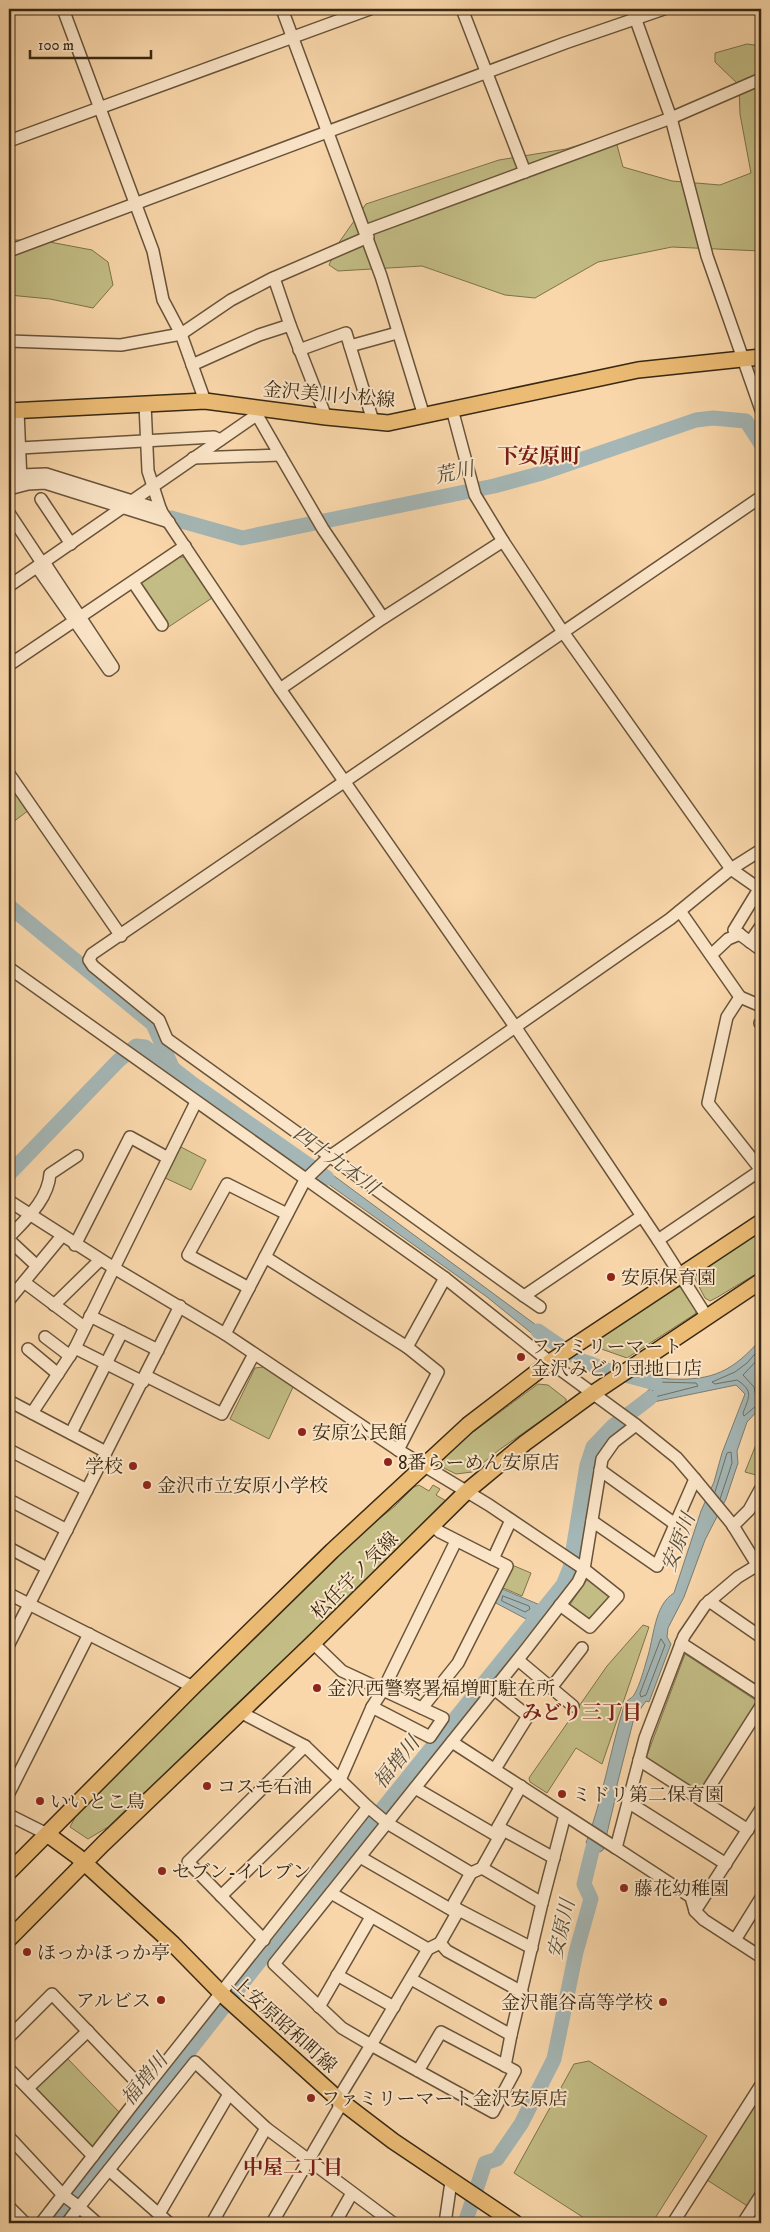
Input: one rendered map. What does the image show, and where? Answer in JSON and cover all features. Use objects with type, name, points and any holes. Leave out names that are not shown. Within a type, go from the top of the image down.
[{"type":"main road","name":"金沢美川小松線","points":[[14,411],[205,401],[261,412],[388,422],[638,370],[761,357]]},
{"type":"main road","name":"松任宇ノ気線","points":[[9,1872],[192,1687],[423,1465],[468,1425],[578,1343],[761,1222]]},
{"type":"main road","name":"松任宇ノ気線","points":[[9,1940],[85,1864],[102,1844],[314,1643],[466,1492],[525,1443],[597,1390],[761,1281]]},
{"type":"main road","name":"上安原昭和町線","points":[[46,1834],[78,1856],[173,1944],[222,1995],[338,2099],[452,2182],[515,2223]]},
{"type":"street","points":[[64,9],[99,109],[153,251],[163,300],[181,334],[205,401]]},
{"type":"street","points":[[282,9],[367,234],[397,333],[412,372],[424,416]]},
{"type":"street","points":[[9,141],[370,9]]},
{"type":"street","points":[[462,9],[525,172]]},
{"type":"street","points":[[9,251],[328,133],[634,14],[664,9]]},
{"type":"street","points":[[634,14],[671,118],[706,256],[761,410]]},
{"type":"street","points":[[9,341],[121,345],[181,334],[231,300],[367,234],[525,172],[671,118],[761,79]]},
{"type":"street","points":[[274,278],[299,350],[326,417]]},
{"type":"street","points":[[192,365],[259,335],[290,325]]},
{"type":"street","points":[[299,350],[346,333],[373,421]]},
{"type":"street","points":[[350,346],[397,333]]},
{"type":"street","points":[[145,404],[148,471],[161,510],[280,689],[516,1028],[658,1240],[707,1317]]},
{"type":"street","points":[[452,409],[474,491],[503,541],[563,632],[731,869],[760,890],[734,930],[761,950]]},
{"type":"street","points":[[14,411],[20,448],[21,480]]},
{"type":"street","points":[[9,586],[261,412],[280,455],[314,515],[383,618]]},
{"type":"street","points":[[20,448],[214,437],[220,440]]},
{"type":"street","points":[[192,458],[280,455]]},
{"type":"street","points":[[9,479],[21,480],[46,474],[169,522]]},
{"type":"street","points":[[9,490],[21,480]]},
{"type":"street","points":[[540,1306],[327,1159],[166,1039],[159,1020],[93,966],[90,960],[92,954],[761,498]]},
{"type":"street","points":[[41,499],[71,544]]},
{"type":"street","points":[[128,505],[161,510]]},
{"type":"street","points":[[9,513],[77,619]]},
{"type":"street","points":[[280,689],[383,618],[503,541]]},
{"type":"street","points":[[9,665],[185,546]]},
{"type":"street","points":[[133,582],[162,625]]},
{"type":"street","points":[[9,774],[120,936]]},
{"type":"street","points":[[225,1334],[308,1177],[327,1159],[516,1028],[680,911],[731,869],[761,850]]},
{"type":"street","points":[[680,911],[740,997],[761,1006]]},
{"type":"street","points":[[750,942],[761,926]]},
{"type":"street","points":[[711,955],[728,939],[740,934]]},
{"type":"street","points":[[9,968],[196,1102],[308,1177],[597,1390],[617,1412],[677,1458],[733,1526],[760,1567],[738,1577],[709,1601],[681,1643],[646,1736],[614,1846]]},
{"type":"street","points":[[658,1240],[761,1170],[708,1103],[728,1017],[740,997]]},
{"type":"street","points":[[32,1413],[72,1352],[196,1102]]},
{"type":"street","points":[[74,1245],[130,1137],[168,1158]]},
{"type":"street","points":[[37,1266],[9,1238],[29,1216],[49,1189],[50,1174],[77,1156]]},
{"type":"street","points":[[249,1288],[188,1255],[227,1184],[287,1214]]},
{"type":"street","points":[[9,1201],[61,1237],[225,1334],[398,1450],[511,1520],[581,1567],[618,1596],[590,1627],[560,1605]]},
{"type":"street","points":[[524,1296],[642,1216]]},
{"type":"street","points":[[10,1295],[24,1282],[61,1237]]},
{"type":"street","points":[[265,1257],[407,1347],[438,1372],[398,1450]]},
{"type":"street","points":[[54,1305],[100,1260]]},
{"type":"street","points":[[407,1347],[445,1278]]},
{"type":"street","points":[[24,1282],[84,1327]]},
{"type":"street","points":[[9,1644],[180,1306]]},
{"type":"street","points":[[90,1316],[158,1350]]},
{"type":"street","points":[[71,1433],[122,1332]]},
{"type":"street","points":[[45,1337],[72,1352],[144,1379],[222,1414],[254,1354]]},
{"type":"street","points":[[28,1349],[58,1374]]},
{"type":"street","points":[[9,1401],[106,1452]]},
{"type":"street","points":[[418,2071],[441,2032],[516,2071],[493,2112],[418,2071],[371,2045],[342,2028],[274,1964],[360,1858],[385,1821],[415,1788],[578,1582],[592,1521],[602,1459],[614,1442],[633,1423]]},
{"type":"street","points":[[9,1450],[87,1490]]},
{"type":"street","points":[[600,1470],[675,1524]]},
{"type":"street","points":[[592,1521],[657,1566],[695,1478]]},
{"type":"street","points":[[733,1526],[749,1510],[761,1488]]},
{"type":"street","points":[[9,1500],[67,1530]]},
{"type":"street","points":[[493,1559],[511,1520]]},
{"type":"street","points":[[422,1708],[458,1663],[507,1566],[456,1541],[432,1525]]},
{"type":"street","points":[[221,1896],[340,1780],[372,1707],[383,1690],[456,1541]]},
{"type":"street","points":[[9,1548],[47,1568]]},
{"type":"street","points":[[9,1594],[192,1687]]},
{"type":"street","points":[[709,1601],[761,1637]]},
{"type":"street","points":[[9,1793],[89,1634]]},
{"type":"street","points":[[314,1643],[342,1671],[443,1718],[430,1737],[372,1707]]},
{"type":"street","points":[[681,1643],[761,1695]]},
{"type":"street","points":[[551,1688],[582,1648]]},
{"type":"street","points":[[518,1660],[573,1706]]},
{"type":"street","points":[[494,1690],[528,1716],[494,1769]]},
{"type":"street","points":[[701,1800],[761,1706]]},
{"type":"street","points":[[240,1712],[305,1746],[370,1809],[385,1821],[542,1903]]},
{"type":"street","points":[[452,1742],[691,1897],[695,1911],[761,1957]]},
{"type":"street","points":[[264,1940],[188,1862],[305,1746]]},
{"type":"street","points":[[639,1760],[701,1800],[754,1827]]},
{"type":"street","points":[[272,2223],[339,2108],[338,2099],[428,1949],[440,1943],[456,1910],[454,1903],[499,1832],[520,1786]]},
{"type":"street","points":[[415,1788],[499,1832],[554,1858]]},
{"type":"street","points":[[628,1802],[726,1864]]},
{"type":"street","points":[[41,2223],[65,2196],[144,2090],[370,1809]]},
{"type":"street","points":[[695,1911],[726,1864],[754,1827],[761,1809]]},
{"type":"street","points":[[9,1815],[46,1834]]},
{"type":"street","points":[[505,2066],[542,1903],[565,1816]]},
{"type":"street","points":[[360,1858],[456,1910],[461,1908],[532,1948]]},
{"type":"street","points":[[330,1893],[428,1949]]},
{"type":"street","points":[[735,1940],[761,1898]]},
{"type":"street","points":[[320,2007],[371,1916]]},
{"type":"street","points":[[440,1943],[447,1950],[522,1992]]},
{"type":"street","points":[[338,1975],[394,2007]]},
{"type":"street","points":[[411,1979],[511,2036]]},
{"type":"street","points":[[9,2037],[52,1994],[144,2090]]},
{"type":"street","points":[[28,2088],[88,2031]]},
{"type":"street","points":[[67,2223],[195,2062],[266,2128],[392,2223]]},
{"type":"street","points":[[9,2069],[93,2156]]},
{"type":"street","points":[[673,2223],[759,2092]]},
{"type":"street","points":[[159,2214],[229,2094]]},
{"type":"street","points":[[212,2223],[266,2128]]},
{"type":"street","points":[[9,2138],[65,2196],[97,2223]]},
{"type":"street","points":[[109,2170],[169,2223]]},
{"type":"street","points":[[445,2223],[452,2182]]},
{"type":"street","points":[[335,2223],[352,2193]]},
{"type":"street","points":[[743,2223],[761,2195]]},
{"type":"street","points":[[9,2207],[25,2223]]},
{"type":"shaded area","points":[[747,44],[761,46],[761,251],[672,247],[598,262],[535,298],[505,295],[422,266],[338,271],[329,265],[340,241],[366,204],[499,160],[566,149],[614,134],[623,167],[672,181],[720,185],[751,173],[740,114],[739,85],[715,62],[715,53]]},
{"type":"shaded area","points":[[9,240],[39,240],[92,250],[108,262],[113,285],[93,308],[50,299],[9,295]]},
{"type":"shaded area","points":[[178,557],[185,557],[212,598],[167,628],[137,584]]},
{"type":"shaded area","points":[[9,780],[29,810],[9,825]]},
{"type":"shaded area","points":[[179,1146],[206,1160],[191,1190],[163,1177]]},
{"type":"shaded area","points":[[761,1229],[761,1271],[710,1301],[705,1298],[692,1273]]},
{"type":"shaded area","points":[[674,1287],[681,1287],[697,1310],[695,1314],[627,1358],[590,1345]]},
{"type":"shaded area","points":[[263,1367],[293,1387],[269,1439],[230,1419],[255,1368]]},
{"type":"shaded area","points":[[538,1384],[548,1385],[566,1399],[566,1403],[499,1450],[472,1472],[456,1474],[444,1468],[441,1458],[458,1443]]},
{"type":"shaded area","points":[[761,1432],[761,1473],[760,1476],[745,1472]]},
{"type":"shaded area","points":[[419,1485],[429,1491],[433,1485],[440,1489],[436,1495],[448,1502],[198,1741],[168,1774],[141,1795],[108,1827],[88,1839],[70,1827],[80,1808],[361,1533],[394,1507],[414,1487]]},
{"type":"shaded area","points":[[512,1565],[531,1573],[522,1596],[501,1587]]},
{"type":"shaded area","points":[[588,1578],[609,1593],[609,1599],[591,1619],[587,1620],[569,1606]]},
{"type":"shaded area","points":[[643,1625],[649,1627],[602,1764],[576,1748],[547,1793],[530,1782],[529,1778],[607,1666]]},
{"type":"shaded area","points":[[685,1654],[760,1703],[702,1792],[697,1792],[646,1758]]},
{"type":"shaded area","points":[[66,2057],[120,2113],[96,2147],[90,2147],[37,2092],[36,2086]]},
{"type":"shaded area","points":[[589,2061],[707,2136],[652,2223],[592,2223],[514,2173],[574,2064]]},
{"type":"shaded area","points":[[760,2105],[761,2188],[749,2207],[707,2180],[753,2108]]},
{"type":"water","points":[[326,1170],[559,1342],[545,1344],[487,1297],[317,1176]]},
{"type":"water","points":[[761,1339],[761,1407],[747,1422],[737,1451],[738,1463],[726,1499],[705,1540],[684,1597],[668,1628],[667,1637],[671,1644],[649,1702],[646,1701],[634,1718],[603,1850],[600,1852],[586,1843],[597,1809],[624,1706],[634,1695],[638,1687],[662,1605],[674,1593],[701,1511],[714,1482],[722,1453],[745,1394],[736,1385],[639,1405],[637,1410],[629,1406],[650,1389],[648,1384],[636,1383],[635,1377],[648,1376],[685,1379],[710,1376],[721,1372],[741,1359]]},
{"type":"water","points":[[575,1352],[610,1367],[608,1373],[571,1359]]},
{"type":"water","points":[[500,1588],[540,1605],[528,1620],[494,1602]]},
{"type":"waterway","name":"荒川","points":[[171,518],[242,538],[494,486],[542,473],[696,420],[713,418],[746,421],[761,444]]},
{"type":"waterway","points":[[9,906],[153,1024],[172,1067]]},
{"type":"waterway","name":"四十九本川","points":[[9,1174],[118,1061],[136,1046],[145,1047],[194,1085],[327,1178]]},
{"type":"waterway","name":"四十九本川","points":[[538,1331],[580,1360],[607,1370],[655,1383]]},
{"type":"waterway","name":"福増川","points":[[54,2223],[259,1962],[563,1585],[570,1568],[587,1465],[593,1447],[613,1426],[650,1398]]},
{"type":"waterway","name":"安原川","points":[[465,2223],[485,2163],[497,2159],[521,2124],[554,2059],[576,1952],[591,1899],[584,1884],[593,1847],[600,1828]]},
{"type":"place","name":"安原保育園","points":[[611,1277]]},
{"type":"place","name":"ファミリーマート 金沢みどり団地口店","points":[[521,1357]]},
{"type":"place","name":"安原公民館","points":[[302,1432]]},
{"type":"place","name":"8番らーめん安原店","points":[[388,1462]]},
{"type":"place","name":"学校","points":[[133,1466]]},
{"type":"place","name":"金沢市立安原小学校","points":[[147,1485]]},
{"type":"place","name":"金沢西警察署福増町駐在所","points":[[317,1688]]},
{"type":"place","name":"コスモ石油","points":[[207,1786]]},
{"type":"place","name":"ミドリ第二保育園","points":[[562,1794]]},
{"type":"place","name":"いいとこ鳥","points":[[40,1801]]},
{"type":"place","name":"セブン-イレブン","points":[[162,1871]]},
{"type":"place","name":"藤花幼稚園","points":[[624,1888]]},
{"type":"place","name":"ほっかほっか亭","points":[[27,1952]]},
{"type":"place","name":"アルビス","points":[[161,2000]]},
{"type":"place","name":"金沢龍谷高等学校","points":[[663,2002]]},
{"type":"place","name":"ファミリーマート金沢安原店","points":[[311,2098]]},
{"type":"district","name":"下安原町","points":[[539,456]]},
{"type":"district","name":"みどり三丁目","points":[[582,1712]]},
{"type":"district","name":"中屋二丁目","points":[[293,2167]]}]
